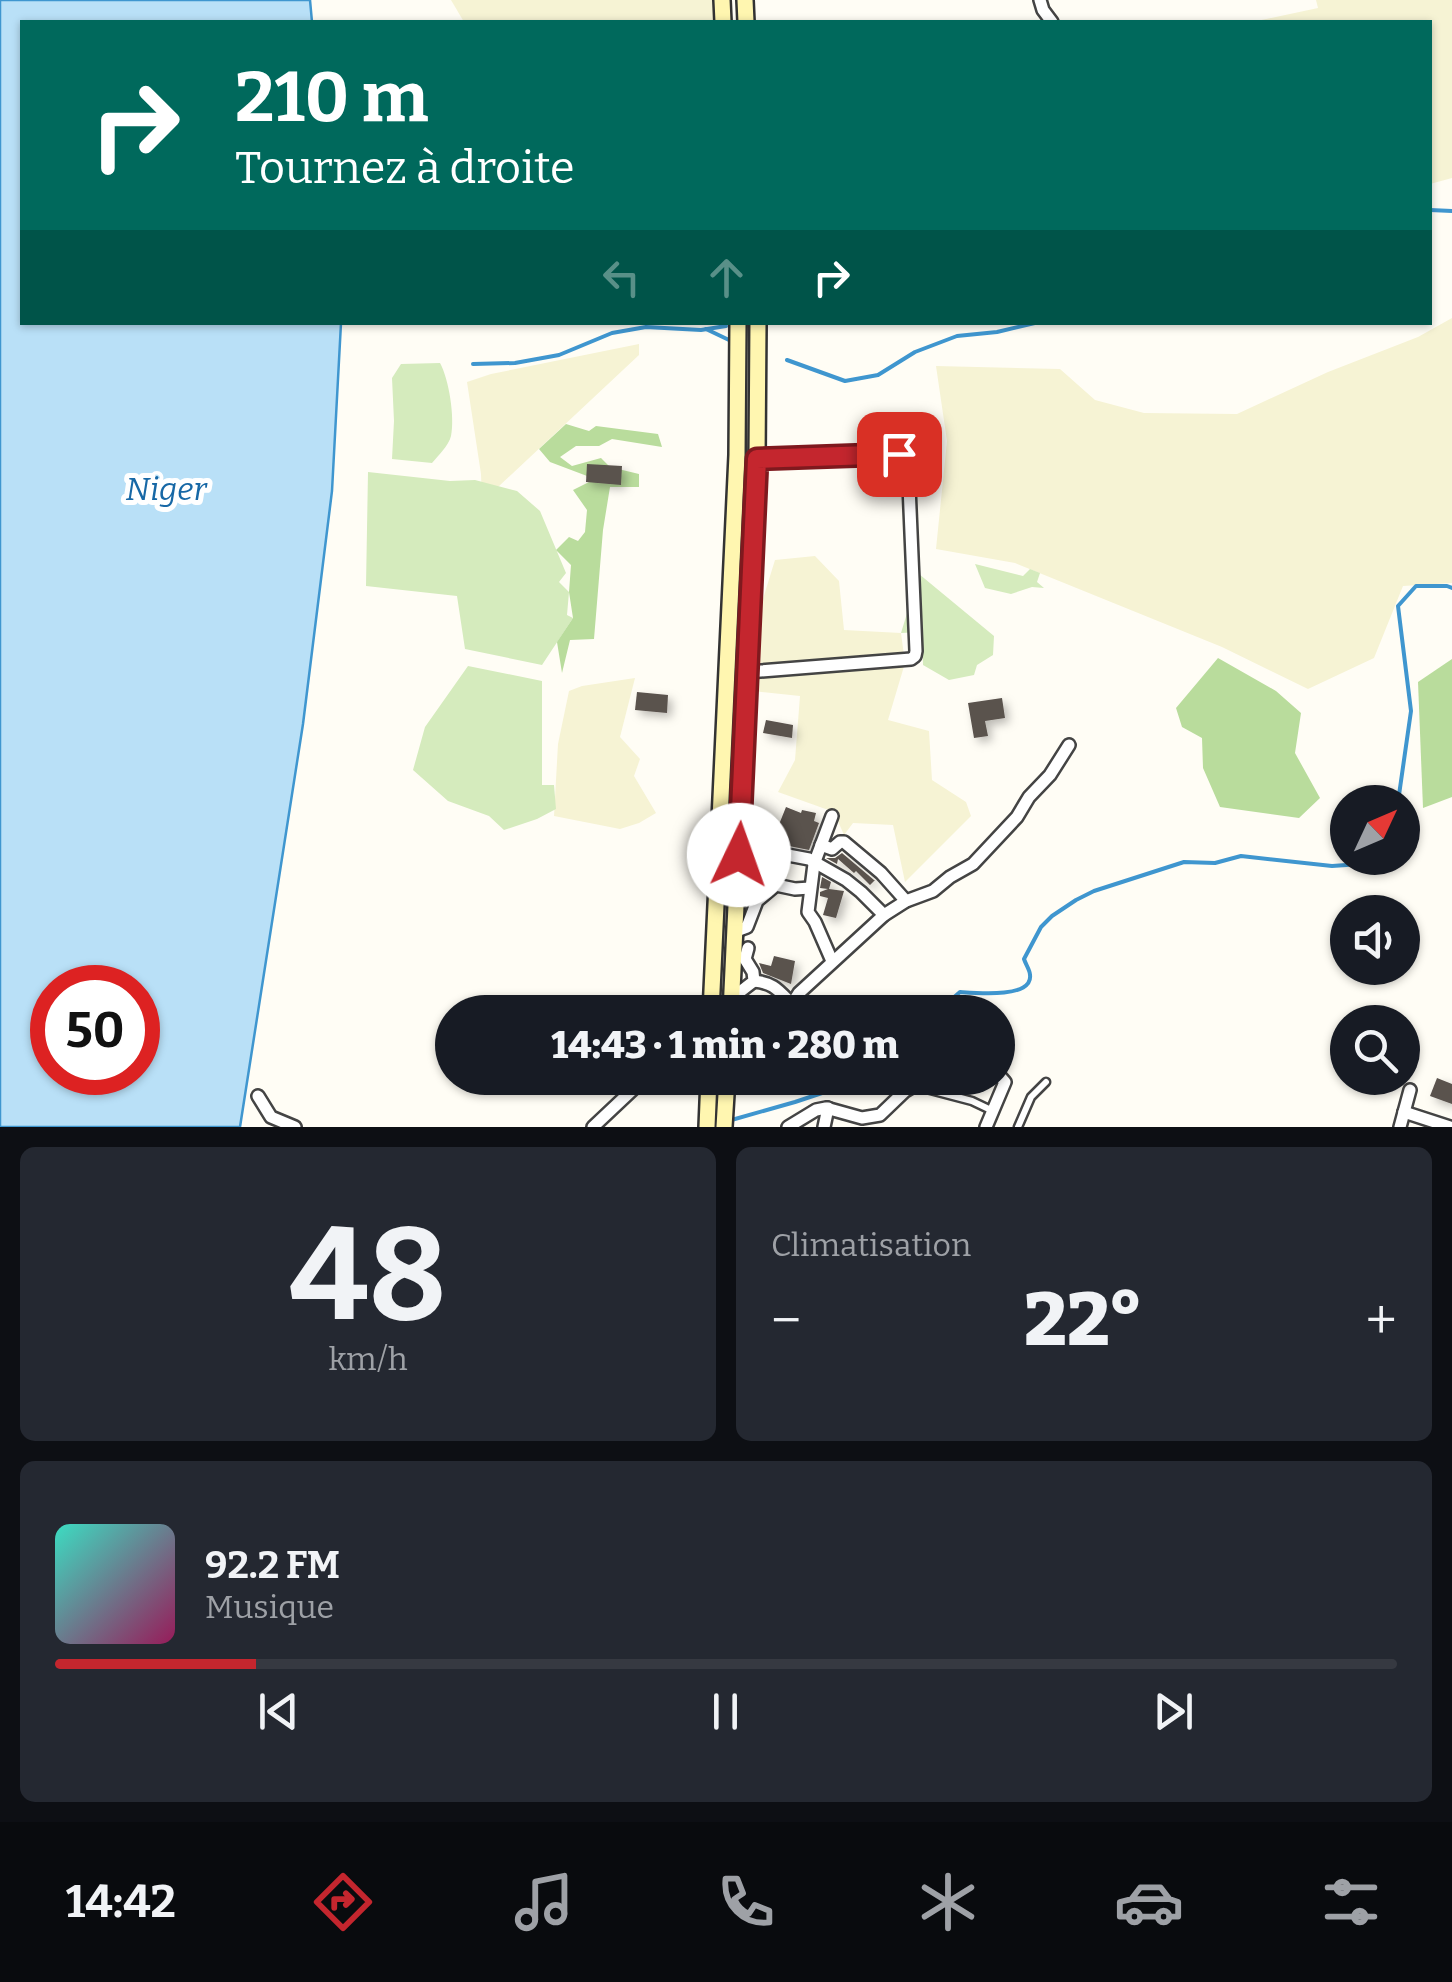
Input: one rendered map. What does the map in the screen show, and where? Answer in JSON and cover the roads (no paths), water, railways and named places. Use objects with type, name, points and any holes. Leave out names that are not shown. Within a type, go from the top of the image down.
[{"type":"main road","points":[[713,995],[737,455],[738,325]]},
{"type":"main road","points":[[732,995],[757,457],[758,325]]},
{"type":"main road","points":[[737,455],[757,457]]},
{"type":"main road","points":[[732,570],[752,571]]},
{"type":"main road","points":[[707,1127],[709,1095]]},
{"type":"main road","points":[[724,1127],[725,1095]]},
{"type":"street","points":[[748,672],[911,659],[916,651],[908,462],[904,457],[757,457]]},
{"type":"street","points":[[798,995],[884,915],[934,890],[973,864],[1017,817],[1069,745]]},
{"type":"street","points":[[832,816],[814,864],[808,912],[832,961]]},
{"type":"street","points":[[821,846],[832,849],[844,842],[906,901]]},
{"type":"street","points":[[719,857],[761,850],[809,859],[846,880],[884,915]]},
{"type":"street","points":[[734,930],[748,927],[758,901],[776,885],[776,852]]},
{"type":"street","points":[[776,885],[810,888]]},
{"type":"street","points":[[741,995],[754,981],[745,959],[748,948]]},
{"type":"street","points":[[754,981],[775,986],[781,995]]},
{"type":"street","points":[[594,1127],[627,1095]]},
{"type":"street","points":[[788,1127],[816,1110],[828,1108],[877,1121],[904,1095]]},
{"type":"street","points":[[986,1127],[1000,1095]]},
{"type":"street","points":[[1400,1127],[1409,1095]]},
{"type":"street","points":[[258,1096],[271,1117],[295,1127]]},
{"type":"street","points":[[824,1127],[828,1108]]},
{"type":"street","points":[[1404,1112],[1450,1127]]},
{"type":"lane","points":[[1018,1127],[1031,1097],[1046,1082]]},
{"type":"lane","points":[[950,1095],[993,1111]]},
{"type":"water","name":"Niger","points":[[0,0],[310,0],[312,20],[20,20],[20,325],[341,325],[332,491],[303,724],[240,1127],[0,1127]]},
{"type":"waterway","points":[[1432,210],[1452,211]]},
{"type":"waterway","points":[[787,360],[845,381],[878,375],[915,352],[957,336],[1026,325]]},
{"type":"waterway","points":[[473,364],[515,363],[559,355],[612,333],[646,327],[701,330],[726,326]]},
{"type":"waterway","points":[[706,329],[729,340]]},
{"type":"waterway","points":[[1400,785],[1411,711],[1398,606],[1416,586],[1452,588]]},
{"type":"waterway","points":[[957,995],[1022,988],[1030,975],[1024,959],[1041,927],[1094,891],[1184,862],[1215,863],[1241,856],[1330,866]]},
{"type":"waterway","points":[[728,1121],[816,1095]]}]
